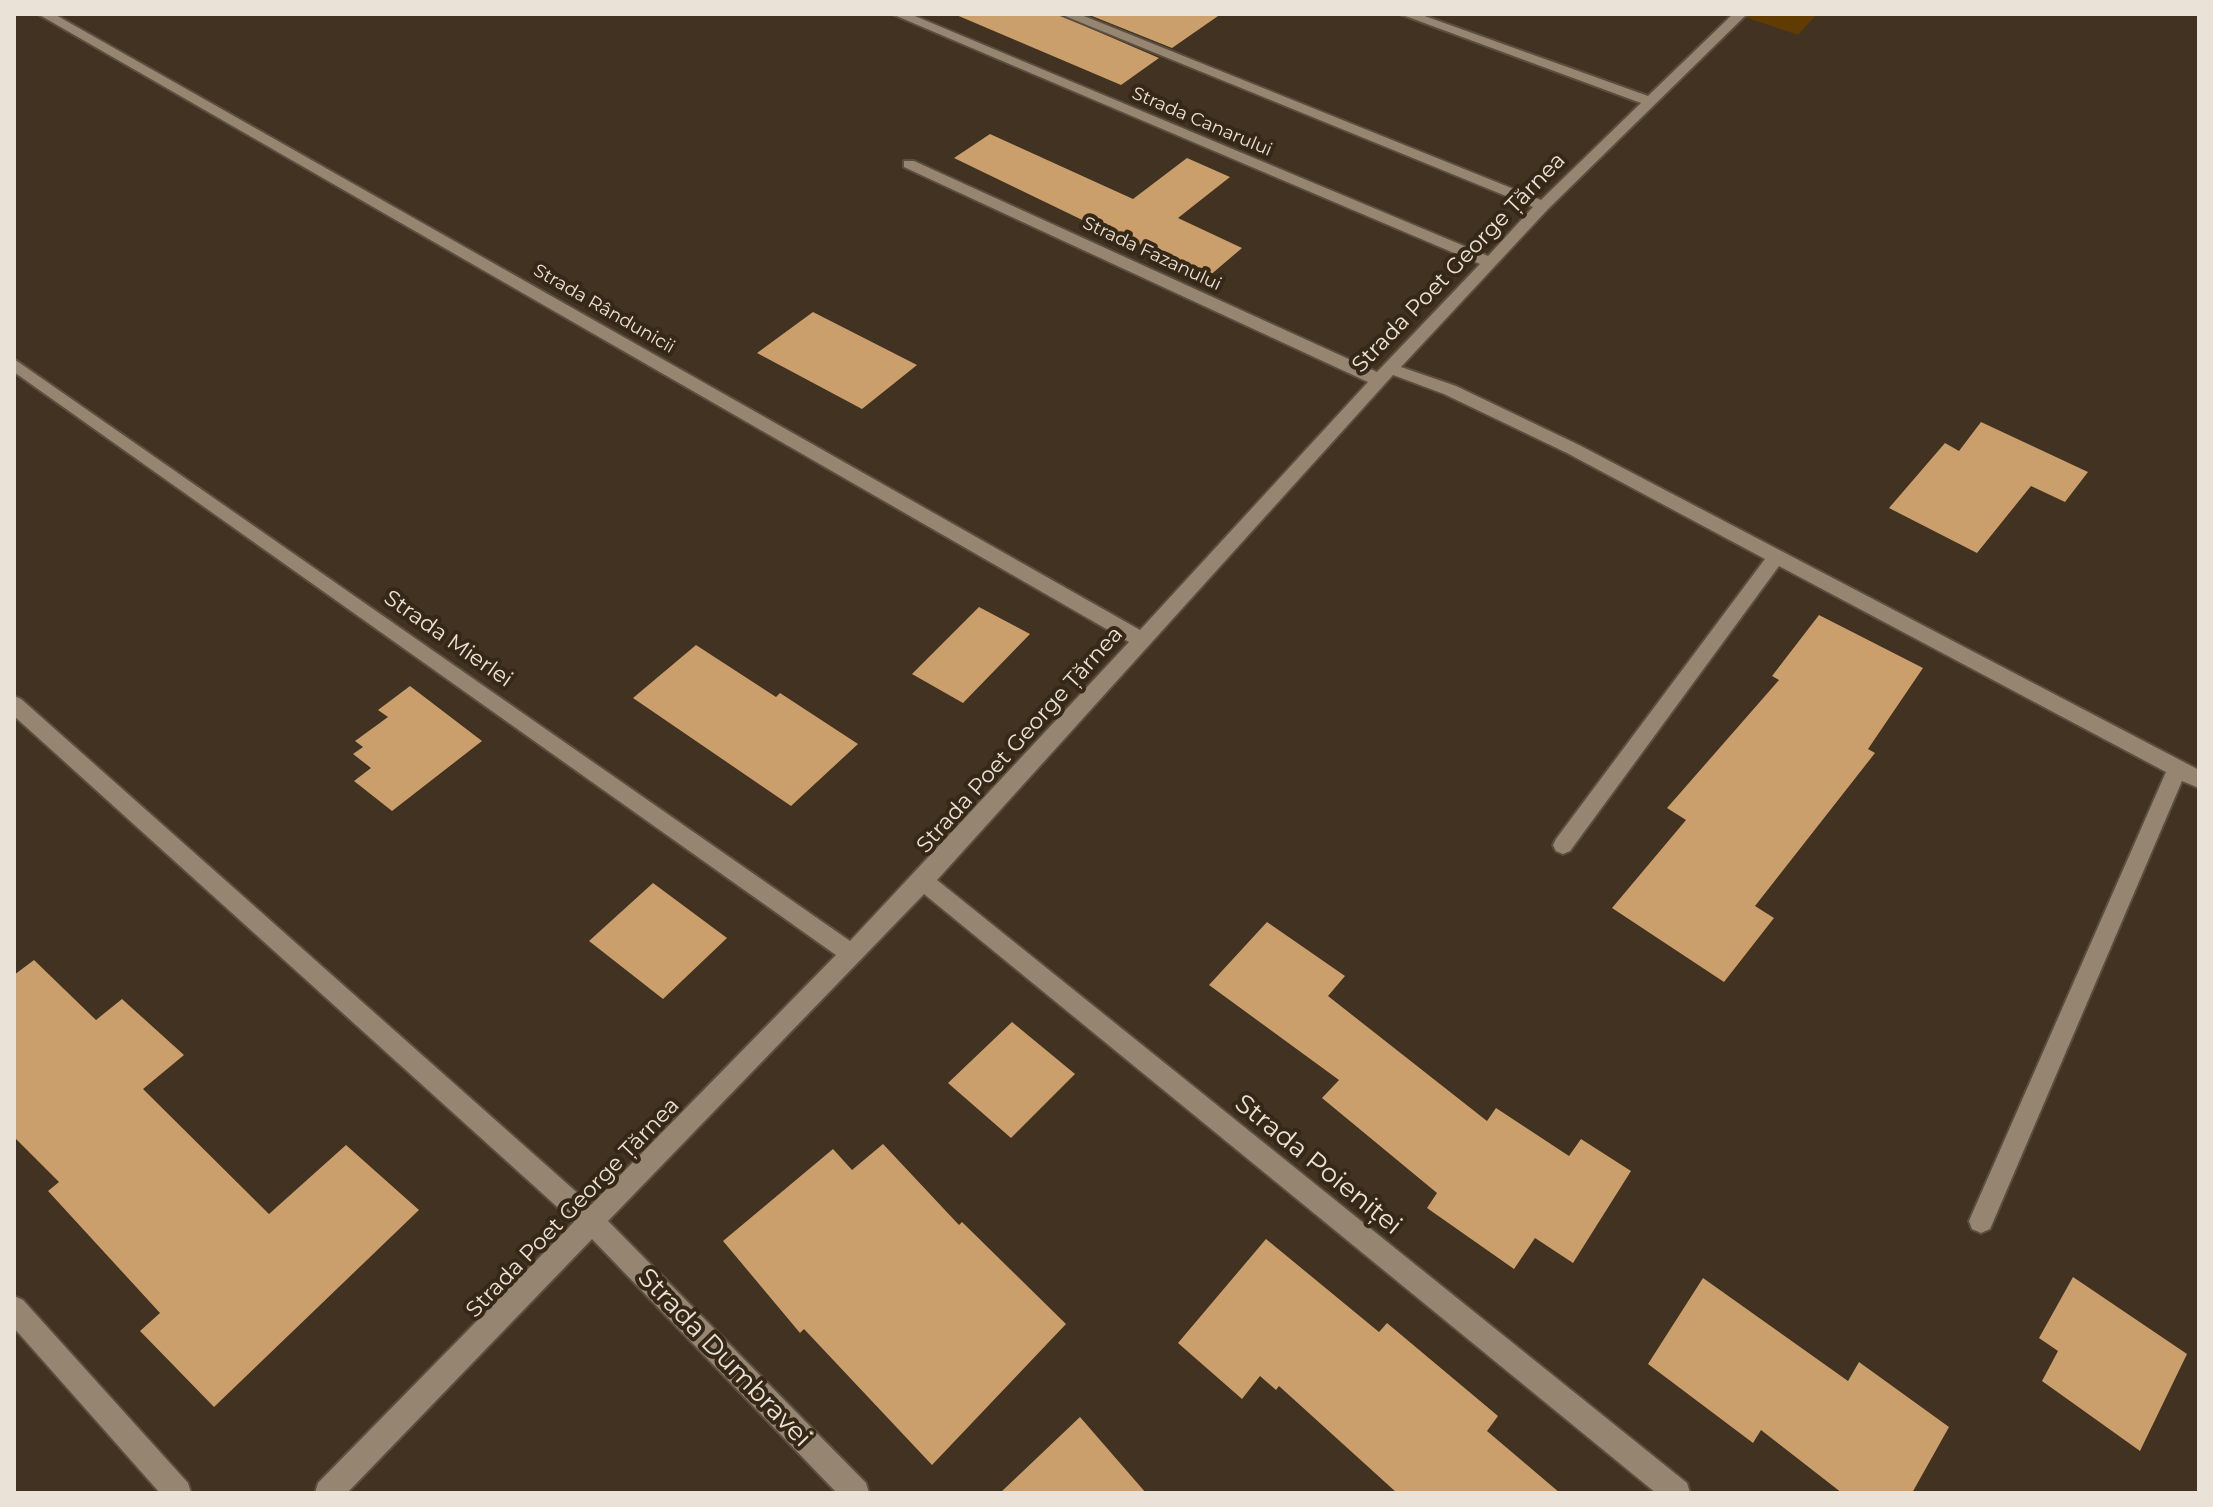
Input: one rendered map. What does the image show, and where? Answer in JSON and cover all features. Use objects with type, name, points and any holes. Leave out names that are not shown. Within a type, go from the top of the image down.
[{"type":"street","name":"Strada Rândunicii","points":[[45,14],[1143,641]]},
{"type":"street","name":"Strada Canarului","points":[[899,14],[1492,263]]},
{"type":"street","points":[[1067,14],[1543,206]]},
{"type":"street","points":[[1407,14],[1651,102]]},
{"type":"street","name":"Strada Poet George Țărnea","points":[[328,1493],[923,881],[1385,374],[1543,206],[1740,14]]},
{"type":"street","name":"Strada Fazanului","points":[[909,164],[1385,374],[1450,390],[1573,449],[2199,780]]},
{"type":"street","name":"Strada Mierlei","points":[[14,364],[853,955]]},
{"type":"street","points":[[1563,845],[1777,556]]},
{"type":"street","name":"Strada Dumbravei","points":[[14,704],[593,1223],[856,1493]]},
{"type":"street","points":[[1981,1221],[2177,769]]},
{"type":"street","name":"Strada Poieniței","points":[[923,881],[1677,1493]]},
{"type":"street","points":[[14,1309],[178,1493]]},
{"type":"shaded area","points":[[1736,14],[1817,14],[1798,35]]},
{"type":"building","points":[[954,14],[1057,14],[1159,58],[1121,85]]},
{"type":"building","points":[[1087,14],[1221,14],[1172,48]]},
{"type":"building","points":[[990,134],[1133,199],[1187,158],[1230,177],[1178,218],[1242,248],[1208,277],[954,158]]},
{"type":"building","points":[[813,312],[917,365],[862,409],[757,353]]},
{"type":"building","points":[[1981,422],[2088,472],[2065,502],[2031,486],[1977,553],[1889,508],[1945,443],[1959,451]]},
{"type":"building","points":[[979,607],[1030,634],[963,703],[912,674]]},
{"type":"building","points":[[1819,615],[1923,668],[1868,749],[1875,753],[1755,906],[1774,918],[1724,982],[1612,908],[1686,820],[1667,808],[1779,680],[1772,676]]},
{"type":"building","points":[[696,645],[776,697],[780,693],[858,744],[791,806],[633,698]]},
{"type":"building","points":[[410,686],[482,741],[392,811],[354,781],[371,768],[353,754],[363,747],[355,741],[388,717],[378,710]]},
{"type":"building","points":[[653,883],[727,938],[663,999],[589,941]]},
{"type":"building","points":[[1267,922],[1345,976],[1328,996],[1487,1121],[1496,1108],[1569,1156],[1581,1139],[1631,1171],[1573,1263],[1535,1238],[1514,1269],[1427,1208],[1437,1193],[1322,1098],[1339,1080],[1209,985]]},
{"type":"building","points":[[34,960],[96,1020],[122,999],[184,1055],[143,1089],[269,1214],[346,1145],[419,1210],[214,1407],[140,1331],[160,1313],[48,1191],[59,1182],[14,1137],[14,975]]},
{"type":"building","points":[[1012,1022],[1075,1074],[1011,1138],[948,1083]]},
{"type":"building","points":[[883,1144],[959,1225],[962,1222],[1066,1324],[932,1465],[804,1329],[800,1333],[723,1241],[833,1149],[852,1170]]},
{"type":"building","points":[[1266,1239],[1379,1332],[1387,1323],[1498,1416],[1487,1431],[1560,1493],[1397,1493],[1279,1386],[1276,1390],[1260,1376],[1242,1399],[1178,1343]]},
{"type":"building","points":[[2073,1277],[2187,1354],[2140,1451],[2042,1381],[2058,1351],[2039,1338]]},
{"type":"building","points":[[1703,1278],[1848,1381],[1859,1362],[1949,1427],[1912,1493],[1842,1493],[1761,1430],[1753,1443],[1648,1364]]},
{"type":"building","points":[[1080,1417],[1146,1493],[1000,1493]]}]
